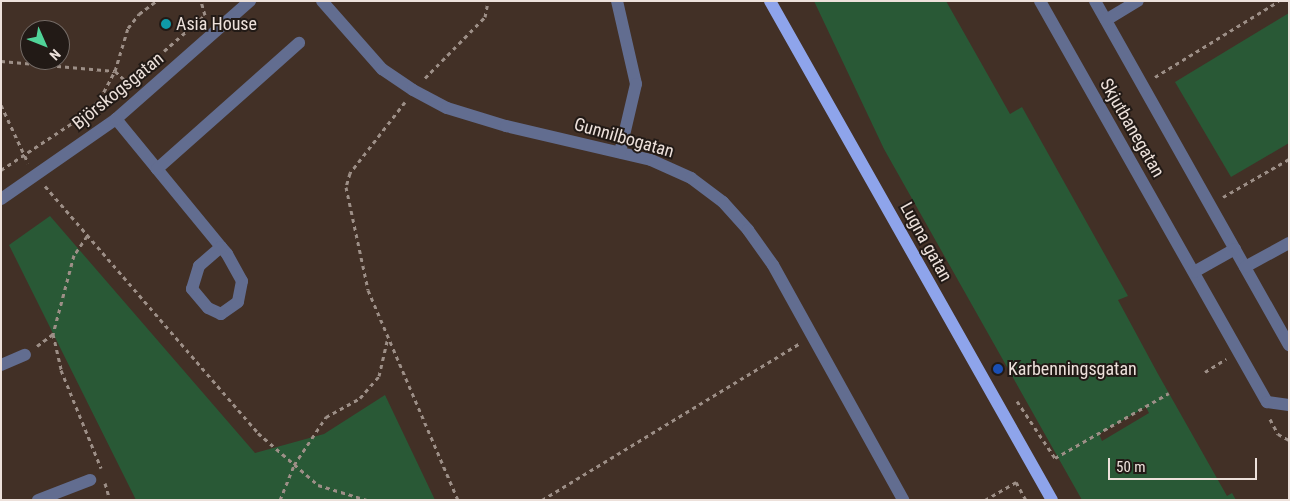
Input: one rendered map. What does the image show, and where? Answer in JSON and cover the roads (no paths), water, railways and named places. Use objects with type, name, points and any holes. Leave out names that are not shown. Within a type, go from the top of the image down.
[{"type":"main road","name":"Lugna gatan","points":[[770,1],[1052,500]]},
{"type":"street","name":"Björskogsgatan","points":[[1,199],[116,118],[250,1]]},
{"type":"street","name":"Gunnilbogatan","points":[[322,1],[382,69],[413,90],[448,108],[506,126],[620,152],[675,170],[722,202],[748,230],[772,266],[903,500]]},
{"type":"street","points":[[617,1],[636,84],[620,152]]},
{"type":"street","name":"Skjutbanegatan","points":[[1040,1],[1267,402],[1289,405]]},
{"type":"street","name":"Skjutbanegatan","points":[[1095,1],[1289,345]]},
{"type":"street","points":[[1106,20],[1138,1]]},
{"type":"street","points":[[157,169],[299,43]]},
{"type":"street","points":[[116,118],[220,247],[242,281],[238,302],[221,314],[208,308],[192,289],[199,266],[220,247]]},
{"type":"street","points":[[1245,267],[1289,243]]},
{"type":"street","points":[[1194,272],[1235,249]]},
{"type":"street","points":[[1,365],[25,356]]},
{"type":"street","points":[[38,500],[90,480]]},
{"type":"place","name":"Asia House","points":[[166,24]]},
{"type":"place","name":"Karbenningsgatan","points":[[998,369]]}]
